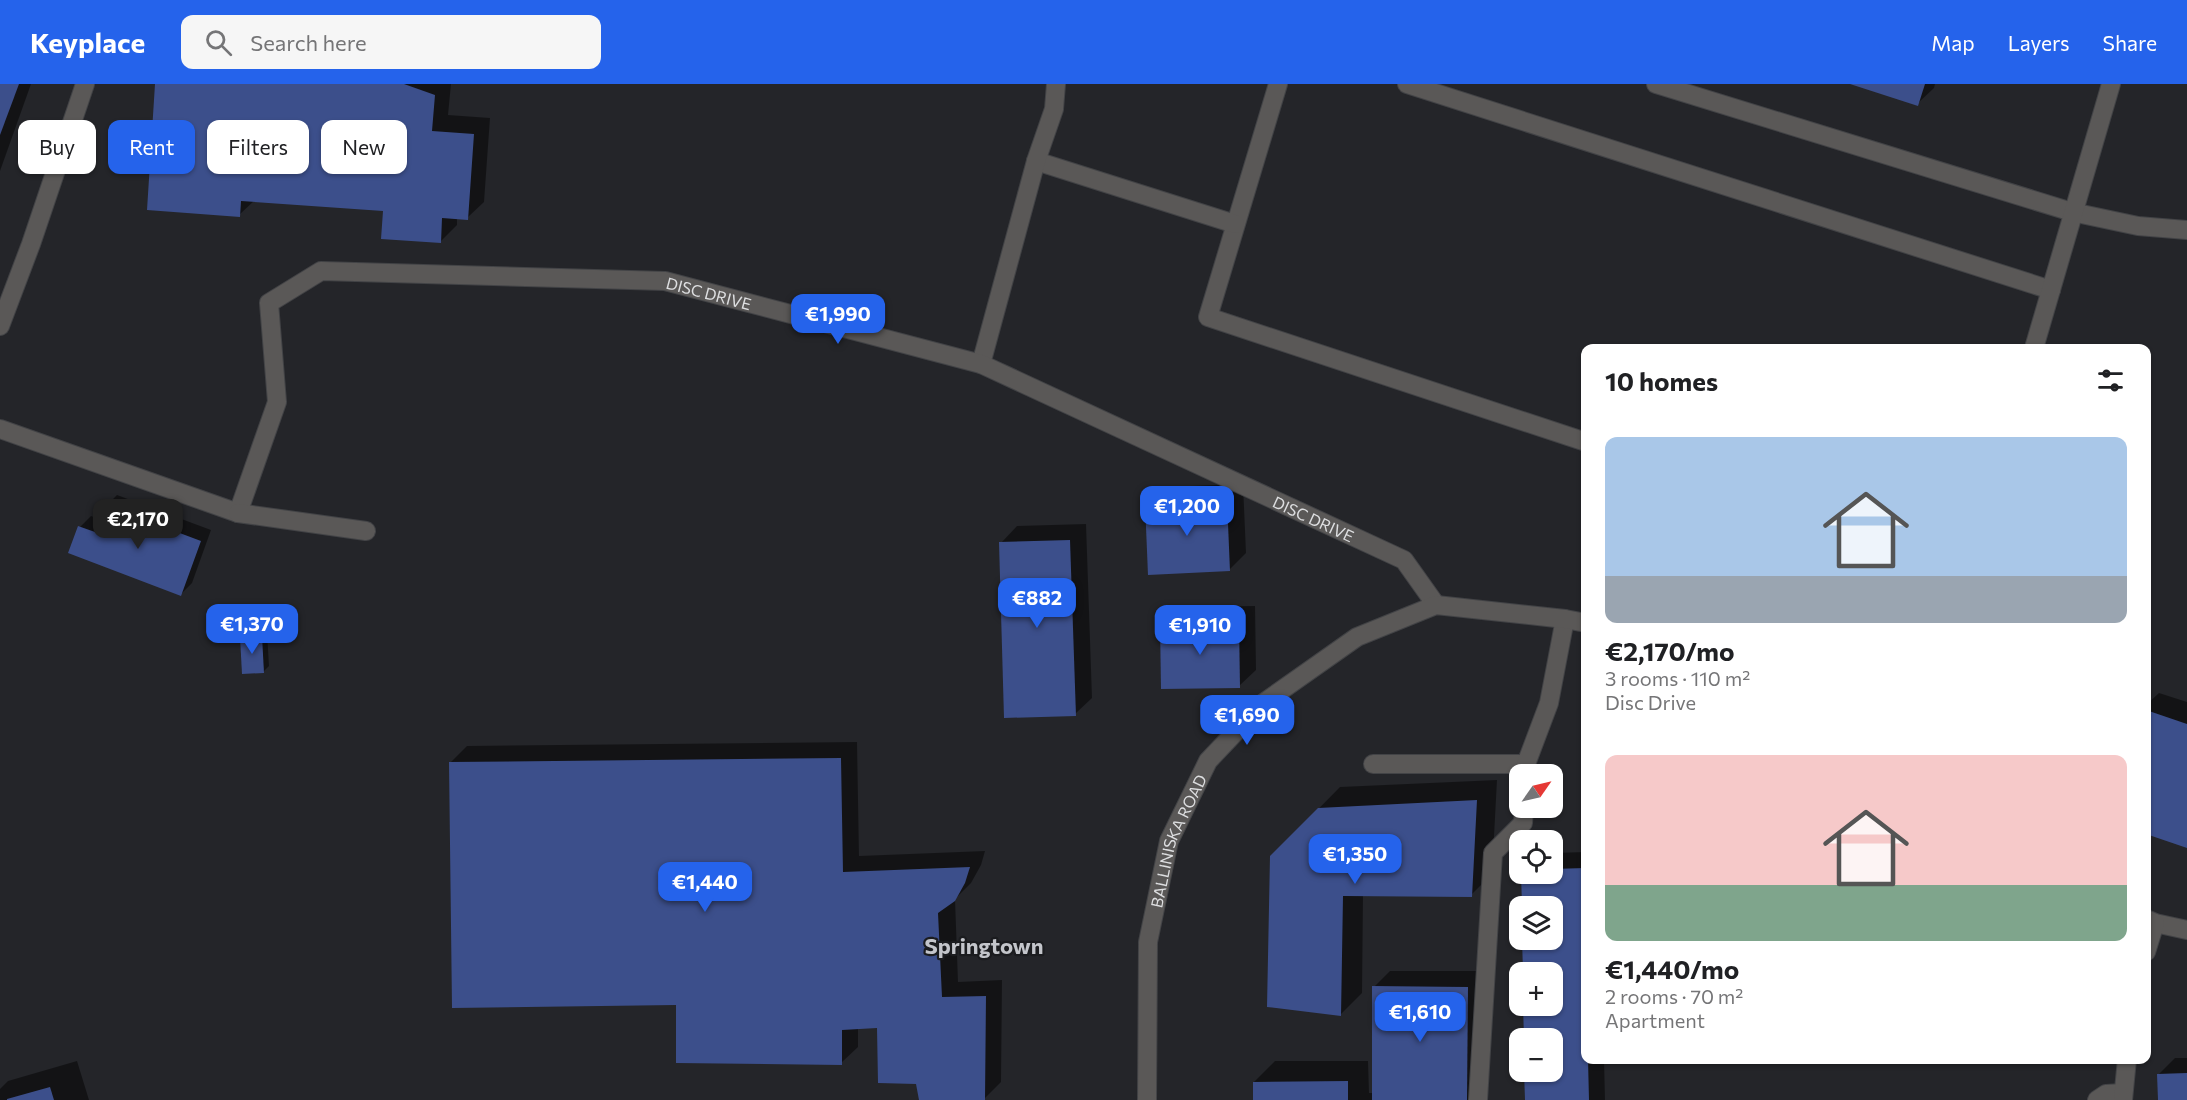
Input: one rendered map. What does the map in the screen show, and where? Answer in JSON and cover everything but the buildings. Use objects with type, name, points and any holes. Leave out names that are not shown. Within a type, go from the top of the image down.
[{"type":"street","points":[[0,326],[4,301],[85,84]]},
{"type":"street","points":[[981,364],[1036,161],[1054,109],[1056,84]]},
{"type":"street","points":[[1278,84],[1208,317],[1581,440]]},
{"type":"street","points":[[1407,84],[2051,290]]},
{"type":"street","points":[[1656,84],[2072,212],[2138,226],[2187,230]]},
{"type":"street","points":[[2035,344],[2111,84]]},
{"type":"street","points":[[1036,161],[1235,224]]},
{"type":"street","name":"DISC DRIVE","points":[[238,513],[277,402],[269,303],[321,271],[665,281],[981,364],[1404,560],[1437,605]]},
{"type":"street","points":[[0,429],[238,513],[366,531]]},
{"type":"street","name":"BALLINISKA ROAD","points":[[1147,1100],[1148,942],[1169,841],[1209,761],[1262,704],[1357,637],[1437,605],[1581,622]]},
{"type":"street","points":[[1527,764],[1549,703],[1565,619]]},
{"type":"street","points":[[1373,764],[1509,768]]},
{"type":"street","points":[[1478,1100],[1493,853],[1523,823],[1523,818]]},
{"type":"street","points":[[2151,921],[2187,930]]},
{"type":"street","points":[[2097,1100],[2106,1094],[2123,1096],[2126,1064]]},
{"type":"district","name":"Springtown","points":[[984,945]]}]
